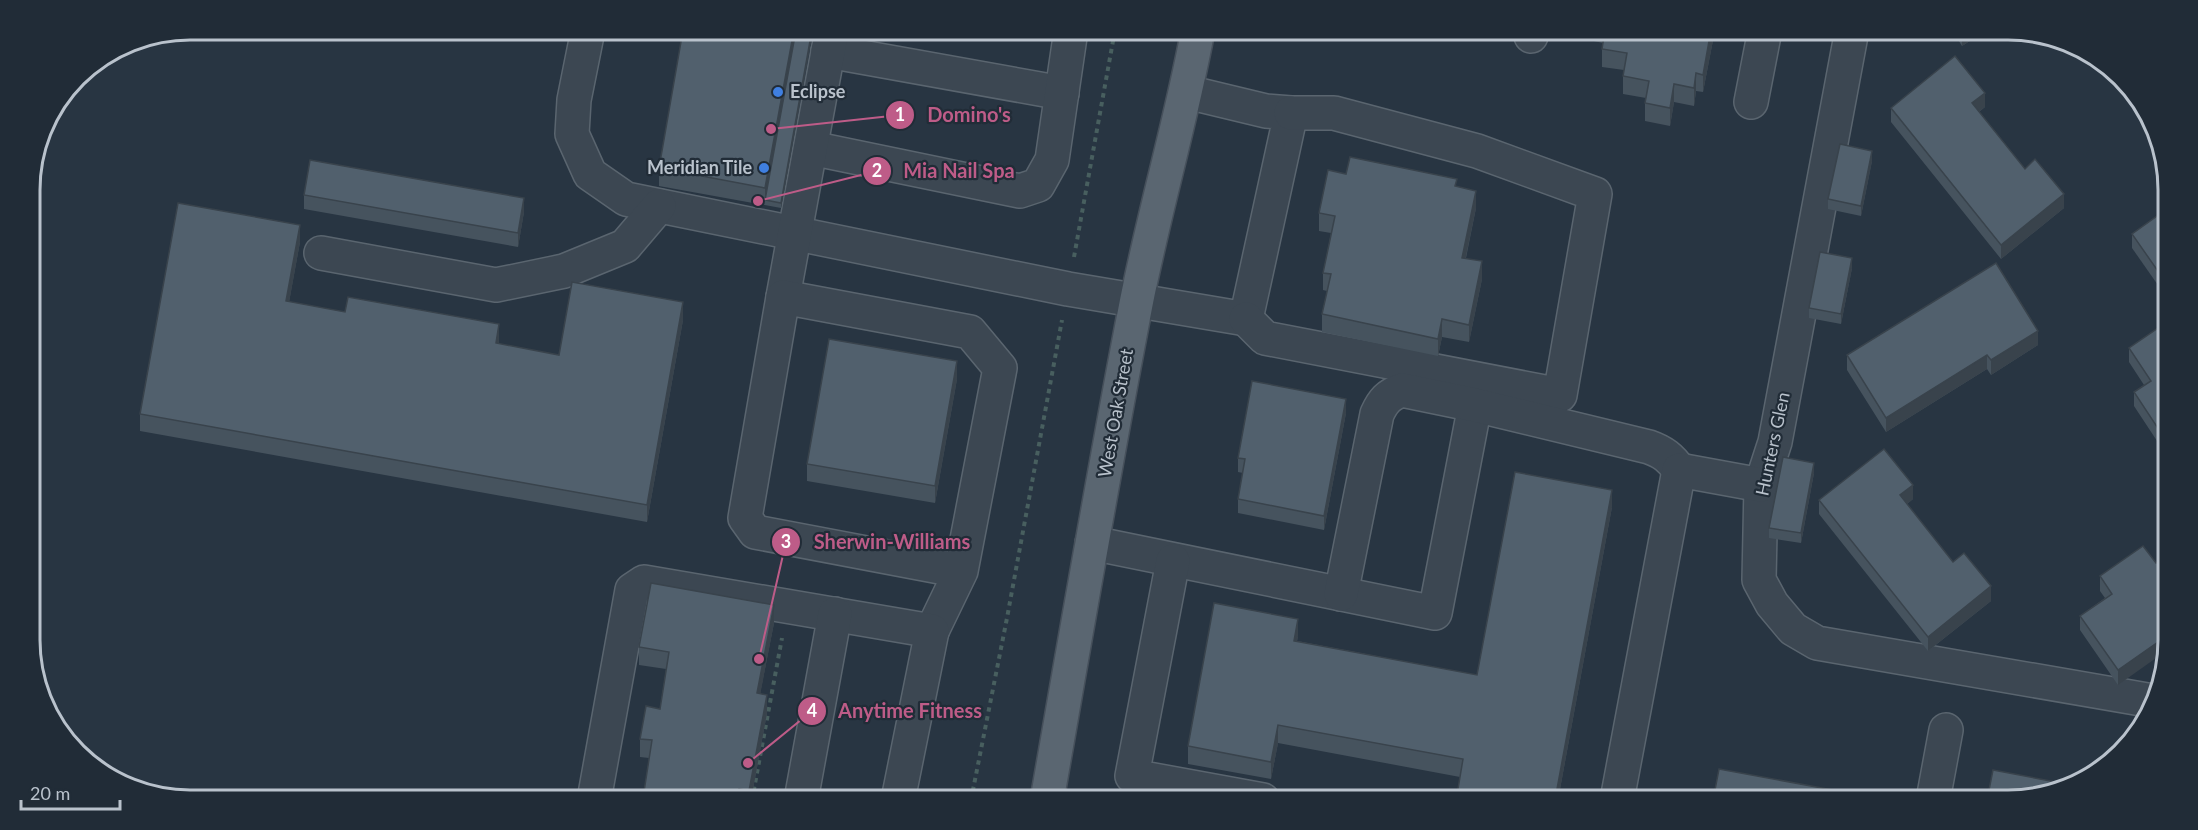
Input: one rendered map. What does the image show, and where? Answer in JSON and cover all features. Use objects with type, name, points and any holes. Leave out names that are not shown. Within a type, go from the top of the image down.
[{"type":"main road","name":"West Oak Street","points":[[1049,790],[1136,302],[1187,92],[1196,40]]},
{"type":"street","points":[[586,40],[574,100],[572,134],[590,174],[626,199],[1068,289],[1246,319],[1265,338],[1560,395],[1595,194],[1477,151],[1334,113],[1266,111],[1187,92]]},
{"type":"street","points":[[962,571],[755,532],[745,518],[830,40],[1062,93]]},
{"type":"street","points":[[811,148],[1020,191],[1038,184],[1052,160],[1070,40]]},
{"type":"street","points":[[1750,102],[1763,40]]},
{"type":"street","name":"Hunters Glen","points":[[1850,40],[1775,442],[1761,485],[1760,580],[1772,604],[1793,629],[1817,643],[2145,699]]},
{"type":"street","points":[[1246,319],[1291,113]]},
{"type":"street","points":[[321,253],[496,285],[564,271],[625,246],[659,206]]},
{"type":"street","points":[[783,297],[970,332],[1000,368],[962,571],[932,631],[900,790]]},
{"type":"street","points":[[1341,594],[1377,414],[1383,401],[1391,393],[1402,390],[1475,405],[1649,447],[1671,458],[1679,470],[1619,789]]},
{"type":"street","points":[[1092,543],[1435,613],[1475,405]]},
{"type":"street","points":[[1679,470],[1761,485]]},
{"type":"street","points":[[1173,561],[1132,776],[1205,789]]},
{"type":"street","points":[[596,790],[632,590],[644,582],[932,631]]},
{"type":"street","points":[[803,790],[836,614]]},
{"type":"street","points":[[1935,789],[1946,730]]},
{"type":"path","points":[[973,790],[1007,618],[1113,40]]},
{"type":"path","points":[[754,790],[784,628]]},
{"type":"building","points":[[681,40],[792,40],[765,188],[659,168]]},
{"type":"building","points":[[794,40],[810,40],[781,203],[765,200]]},
{"type":"building","points":[[1603,40],[1709,40],[1703,75],[1696,73],[1694,88],[1674,84],[1670,108],[1645,103],[1649,81],[1623,76],[1627,53],[1602,49]]},
{"type":"building","points":[[1955,56],[1985,93],[1972,103],[2025,169],[2035,159],[2064,194],[2001,245],[1891,108]]},
{"type":"building","points":[[1840,144],[1872,151],[1861,206],[1828,199]]},
{"type":"building","points":[[1350,157],[1457,179],[1455,186],[1476,191],[1462,258],[1482,261],[1469,325],[1442,319],[1438,339],[1322,314],[1331,274],[1323,273],[1335,216],[1319,213],[1328,170],[1346,174]]},
{"type":"building","points":[[310,160],[524,198],[518,233],[304,195]]},
{"type":"building","points":[[178,203],[300,225],[286,301],[345,312],[348,297],[499,324],[496,343],[559,355],[572,282],[683,302],[647,505],[140,414]]},
{"type":"building","points":[[2158,215],[2158,271],[2132,234]]},
{"type":"building","points":[[1820,252],[1852,258],[1841,314],[1809,308]]},
{"type":"building","points":[[1996,263],[2038,331],[1991,360],[1987,355],[1886,418],[1847,355]]},
{"type":"building","points":[[2158,328],[2158,428],[2134,392],[2151,381],[2129,348]]},
{"type":"building","points":[[829,339],[957,361],[935,486],[807,464]]},
{"type":"building","points":[[1252,381],[1346,399],[1324,516],[1238,499],[1245,459],[1238,458]]},
{"type":"building","points":[[1884,449],[1913,485],[1900,495],[1953,562],[1964,553],[1991,586],[1928,637],[1819,500]]},
{"type":"building","points":[[1783,457],[1814,463],[1801,533],[1769,528]]},
{"type":"building","points":[[1515,472],[1612,490],[1557,789],[1458,789],[1463,759],[1278,725],[1271,762],[1188,746],[1214,603],[1298,619],[1294,641],[1477,675]]},
{"type":"building","points":[[2143,546],[2156,563],[2158,562],[2158,642],[2118,670],[2080,616],[2112,594],[2100,576]]},
{"type":"building","points":[[651,583],[774,605],[757,693],[767,695],[749,790],[644,790],[652,740],[640,739],[646,706],[660,709],[669,652],[639,647]]},
{"type":"building","points":[[1719,769],[1828,789],[1715,789]]},
{"type":"building","points":[[1993,770],[2054,782],[2037,787],[1989,789]]},
{"type":"place","name":"Eclipse","points":[[778,92]]},
{"type":"place","name":"Domino's","points":[[771,129]]},
{"type":"place","name":"Meridian Tile","points":[[764,168]]},
{"type":"place","name":"Mia Nail Spa","points":[[758,201]]},
{"type":"place","name":"Sherwin-Williams","points":[[759,659]]},
{"type":"place","name":"Anytime Fitness","points":[[748,763]]}]
